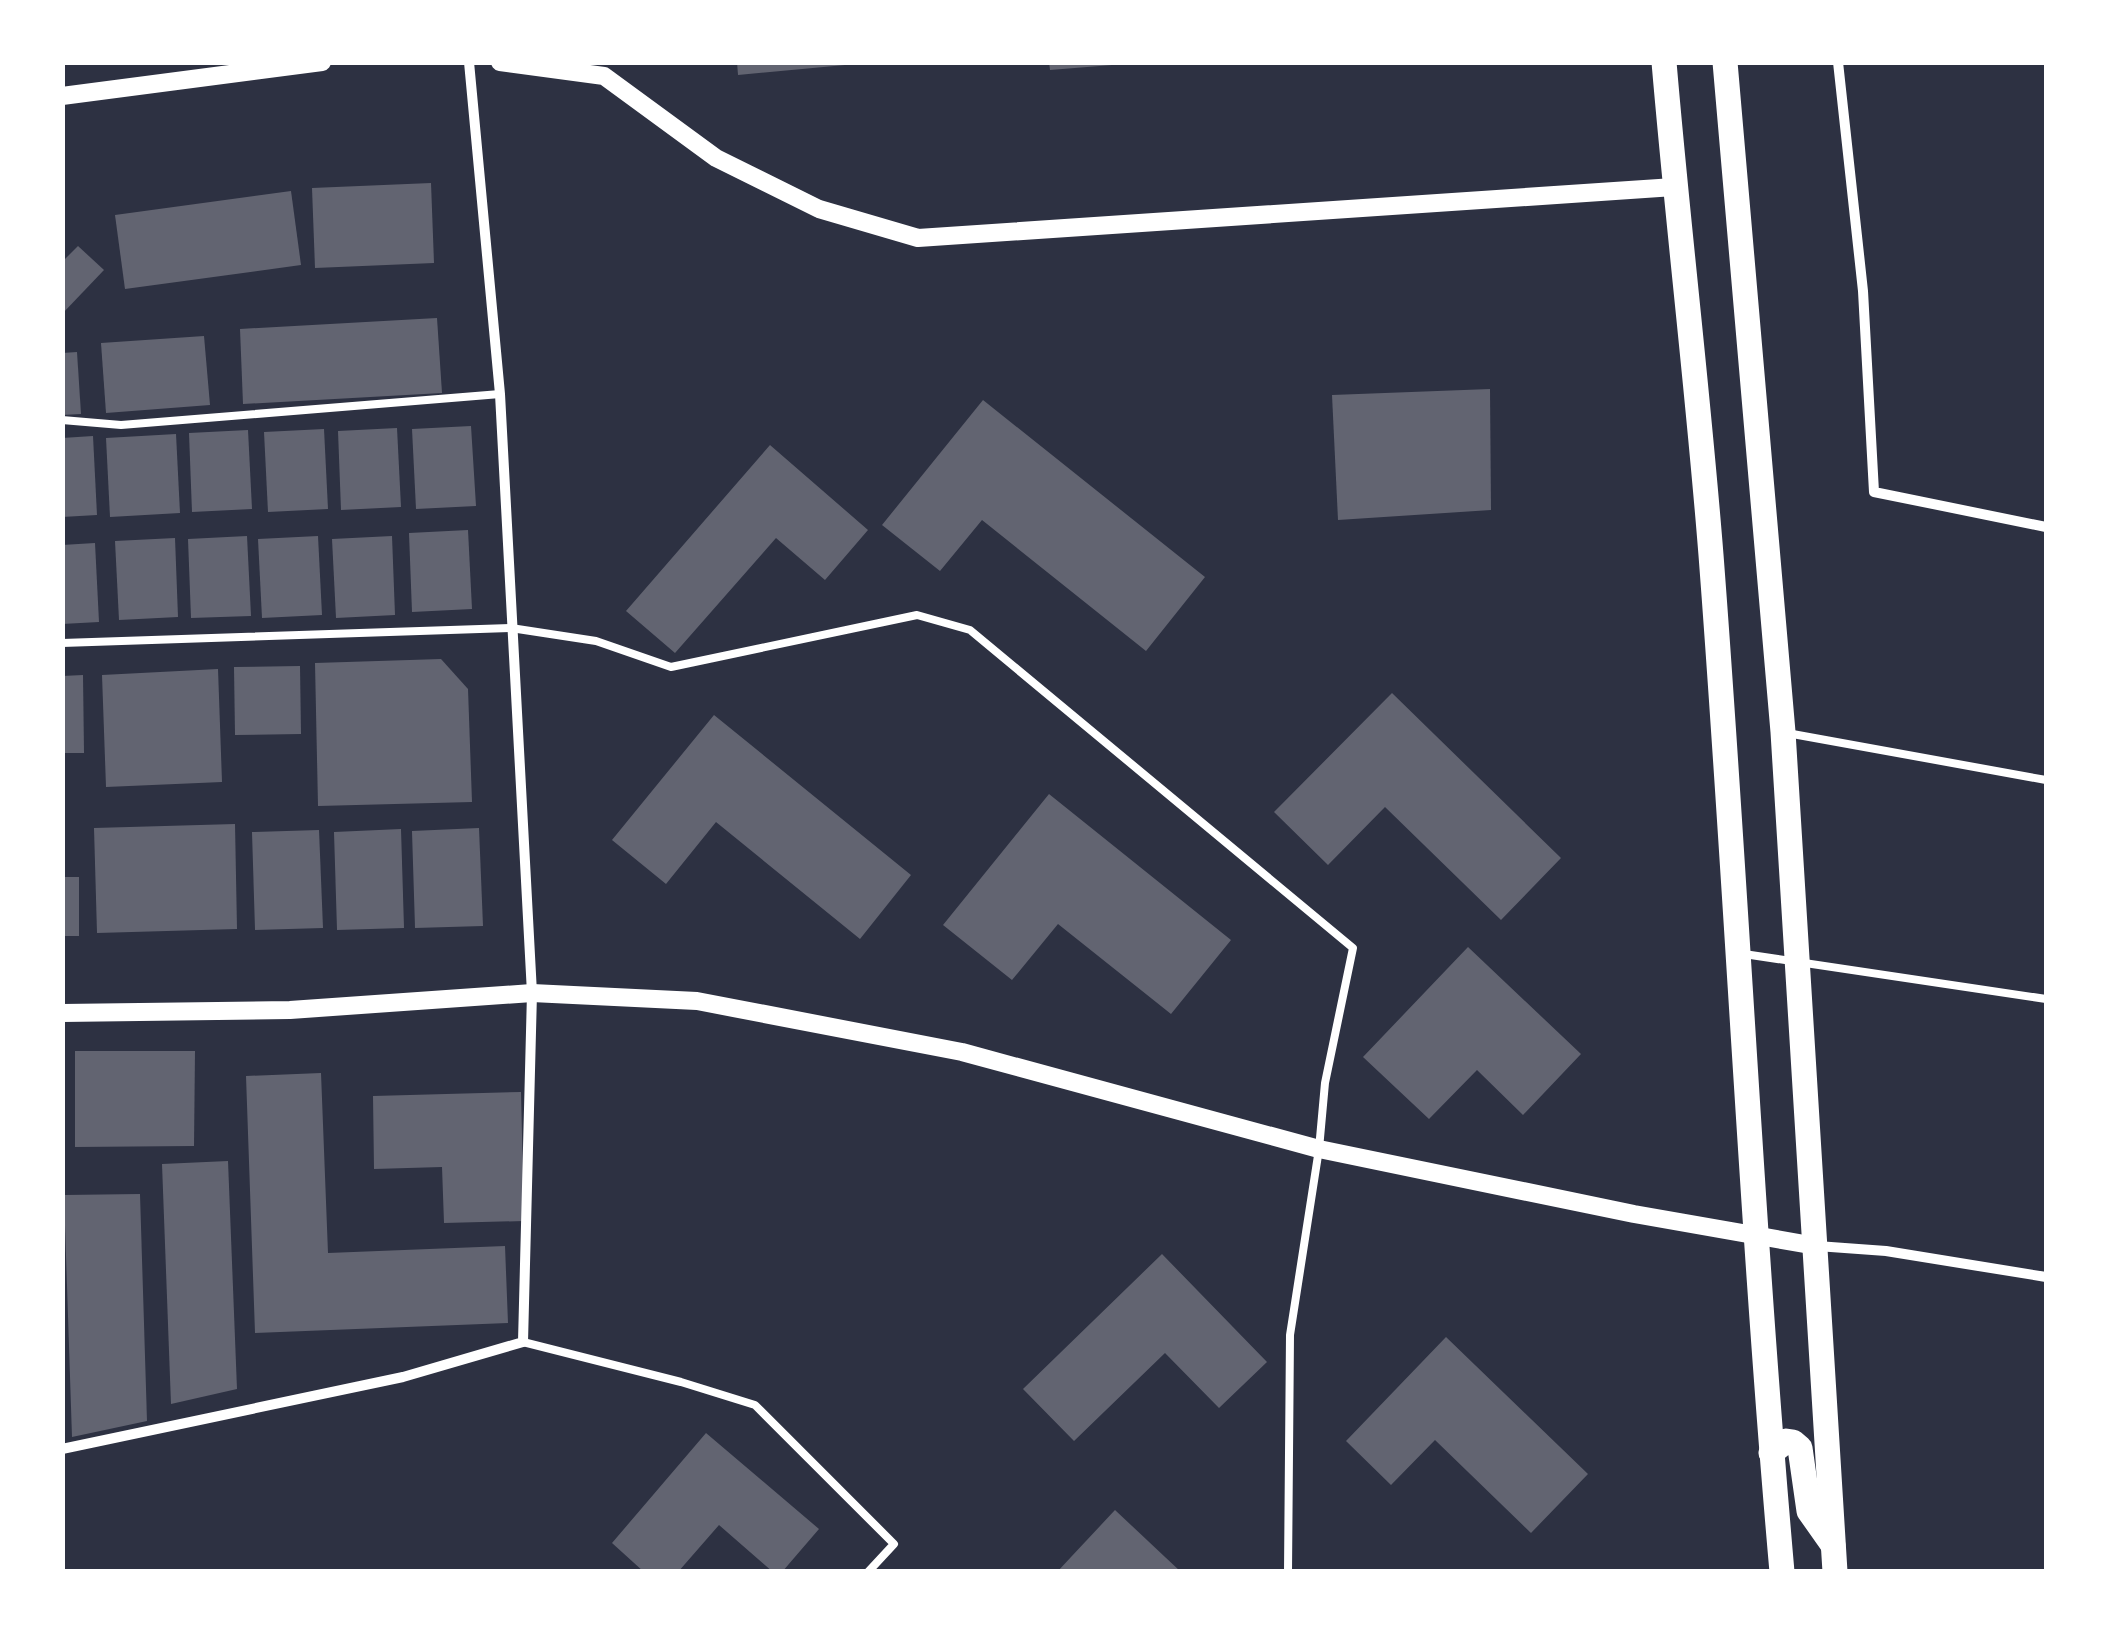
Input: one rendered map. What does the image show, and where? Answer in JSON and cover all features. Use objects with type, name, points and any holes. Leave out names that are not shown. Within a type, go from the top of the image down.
[{"type":"main road","points":[[1664,62],[1711,550],[1782,1572]]},
{"type":"main road","points":[[1726,62],[1783,732],[1834,1559]]},
{"type":"main road","points":[[1772,1453],[1786,1441],[1800,1448],[1809,1510],[1834,1559]]},
{"type":"street","points":[[62,96],[322,62]]},
{"type":"street","points":[[62,1449],[403,1378],[523,1342],[532,993],[500,394],[469,62]]},
{"type":"street","points":[[500,62],[604,76],[716,158],[819,209],[918,238],[1674,187]]},
{"type":"street","points":[[1838,62],[1863,291],[1874,492],[2046,526]]},
{"type":"street","points":[[62,1013],[290,1010],[532,993],[697,1000],[943,1048],[1320,1149],[1816,1246],[1886,1251],[2046,1277]]},
{"type":"lane","points":[[62,420],[121,424],[500,394]]},
{"type":"lane","points":[[62,643],[511,628],[596,641],[671,667],[917,615],[970,630],[1353,948],[1325,1083],[1320,1149],[1290,1335],[1288,1572]]},
{"type":"lane","points":[[1783,732],[2046,780]]},
{"type":"lane","points":[[1740,954],[2046,1000]]},
{"type":"lane","points":[[523,1342],[755,1405],[894,1544],[868,1572]]},
{"type":"building","points":[[737,62],[845,62],[845,65],[738,75]]},
{"type":"building","points":[[1049,62],[1112,62],[1112,65],[1050,70]]},
{"type":"building","points":[[431,183],[434,263],[315,268],[312,188]]},
{"type":"building","points":[[291,191],[301,265],[125,289],[115,215]]},
{"type":"building","points":[[78,246],[104,270],[62,314],[62,262]]},
{"type":"building","points":[[437,318],[442,393],[243,404],[240,329]]},
{"type":"building","points":[[204,336],[210,405],[106,413],[101,343]]},
{"type":"building","points":[[77,352],[81,414],[62,415],[62,353]]},
{"type":"building","points":[[1490,389],[1491,510],[1338,520],[1332,395]]},
{"type":"building","points":[[983,400],[1205,577],[1146,651],[982,520],[940,571],[882,525]]},
{"type":"building","points":[[471,426],[476,506],[416,509],[412,429]]},
{"type":"building","points":[[397,428],[401,507],[341,510],[338,431]]},
{"type":"building","points":[[324,429],[328,509],[268,512],[264,432]]},
{"type":"building","points":[[248,430],[252,509],[192,512],[189,433]]},
{"type":"building","points":[[176,434],[180,513],[110,517],[106,438]]},
{"type":"building","points":[[93,436],[97,515],[62,517],[62,438]]},
{"type":"building","points":[[770,445],[868,530],[825,580],[776,538],[675,653],[626,611]]},
{"type":"building","points":[[468,530],[472,609],[412,612],[409,533]]},
{"type":"building","points":[[247,536],[251,616],[191,618],[188,539]]},
{"type":"building","points":[[318,536],[322,615],[262,618],[258,539]]},
{"type":"building","points":[[392,536],[395,615],[336,618],[332,539]]},
{"type":"building","points":[[175,538],[178,617],[119,620],[115,541]]},
{"type":"building","points":[[95,543],[99,622],[62,624],[62,545]]},
{"type":"building","points":[[441,659],[468,689],[472,802],[318,806],[315,663]]},
{"type":"building","points":[[300,666],[301,734],[235,735],[234,667]]},
{"type":"building","points":[[218,669],[222,782],[106,787],[102,675]]},
{"type":"building","points":[[83,675],[84,753],[62,753],[62,676]]},
{"type":"building","points":[[1392,693],[1561,858],[1501,920],[1385,807],[1328,865],[1274,812]]},
{"type":"building","points":[[714,715],[911,875],[860,939],[716,822],[666,884],[612,840]]},
{"type":"building","points":[[1049,794],[1231,940],[1171,1014],[1058,924],[1012,980],[943,925]]},
{"type":"building","points":[[235,824],[237,929],[97,933],[94,828]]},
{"type":"building","points":[[479,828],[483,926],[415,928],[412,831]]},
{"type":"building","points":[[401,829],[404,928],[337,930],[334,832]]},
{"type":"building","points":[[319,830],[323,928],[255,930],[252,832]]},
{"type":"building","points":[[62,877],[79,877],[79,936],[62,936]]},
{"type":"building","points":[[1468,947],[1581,1054],[1523,1115],[1477,1070],[1429,1119],[1363,1057]]},
{"type":"building","points":[[75,1051],[195,1051],[194,1146],[75,1147]]},
{"type":"building","points":[[321,1073],[328,1253],[505,1246],[508,1323],[255,1333],[246,1076]]},
{"type":"building","points":[[521,1092],[524,1221],[444,1223],[442,1167],[374,1169],[373,1096]]},
{"type":"building","points":[[228,1161],[237,1389],[171,1404],[162,1164]]},
{"type":"building","points":[[140,1194],[147,1421],[72,1437],[64,1195]]},
{"type":"building","points":[[1162,1254],[1267,1362],[1219,1408],[1165,1353],[1074,1441],[1023,1389]]},
{"type":"building","points":[[1446,1337],[1588,1474],[1531,1533],[1435,1440],[1391,1485],[1346,1441]]},
{"type":"building","points":[[706,1433],[819,1529],[782,1572],[773,1572],[719,1525],[678,1572],[644,1572],[612,1543]]},
{"type":"building","points":[[1115,1510],[1181,1572],[1057,1572]]}]
